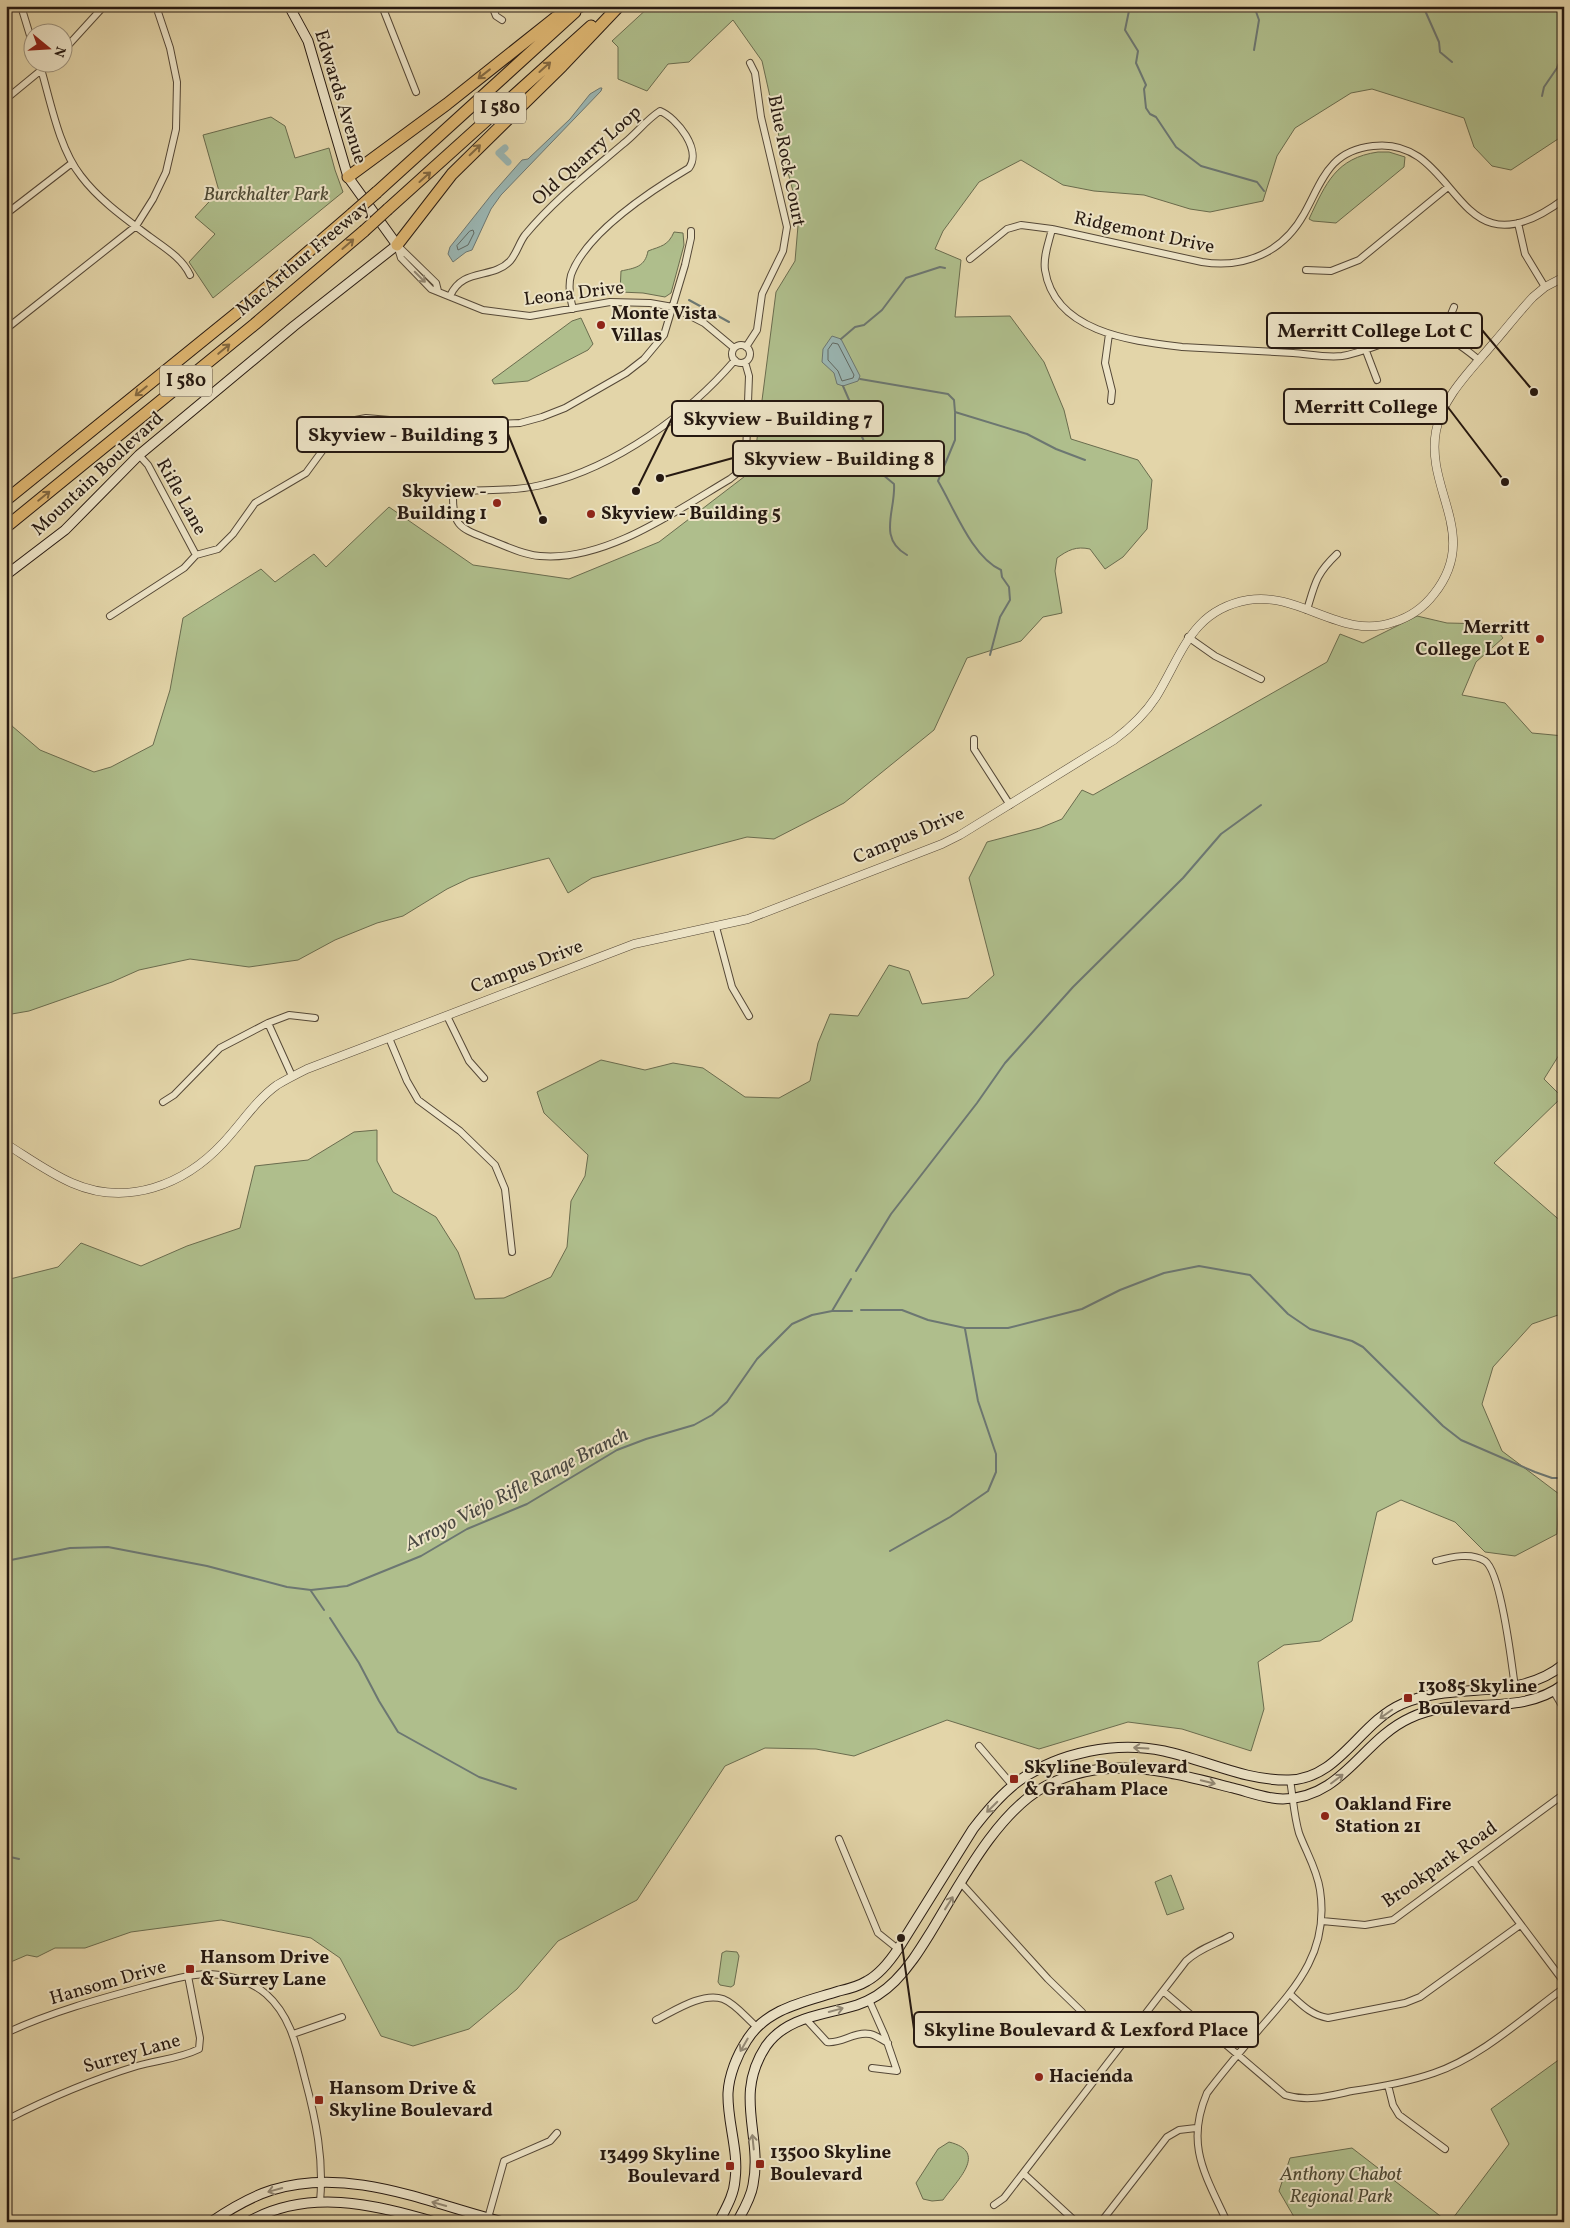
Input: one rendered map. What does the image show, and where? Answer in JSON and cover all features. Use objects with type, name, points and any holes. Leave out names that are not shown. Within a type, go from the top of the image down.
[{"type":"highway","points":[[348,177],[447,104],[555,18],[582,6]]},
{"type":"highway","name":"MacArthur Freeway","points":[[8,498],[243,308],[377,192],[582,6]]},
{"type":"highway","name":"MacArthur Freeway","points":[[6,527],[248,330],[364,231],[612,6]]},
{"type":"highway","points":[[397,245],[458,167],[562,66],[619,6]]},
{"type":"highway","points":[[6,534],[24,512]]},
{"type":"main road","name":"Edwards Avenue","points":[[290,8],[308,40],[348,177],[397,245]]},
{"type":"main road","name":"Mountain Boulevard","points":[[6,575],[65,530],[139,455],[294,326],[397,245]]},
{"type":"main road","points":[[719,2222],[730,2203],[735,2181],[736,2159],[728,2094],[730,2078],[739,2053],[756,2027],[792,2005],[866,1982],[885,1966],[898,1949],[973,1829],[1013,1786],[1049,1764],[1090,1751],[1110,1748],[1164,1751],[1255,1777],[1290,1780],[1313,1775],[1321,1772],[1382,1716],[1401,1704],[1438,1693],[1515,1688],[1539,1680],[1564,1664]]},
{"type":"main road","points":[[737,2222],[753,2186],[755,2159],[750,2107],[750,2083],[756,2062],[768,2043],[782,2029],[805,2018],[869,2000],[884,1991],[906,1969],[986,1844],[1022,1802],[1042,1788],[1064,1778],[1102,1769],[1139,1768],[1168,1772],[1263,1796],[1280,1799],[1293,1798],[1317,1791],[1335,1782],[1392,1729],[1409,1718],[1438,1709],[1510,1706],[1532,1701],[1554,1692],[1564,1684]]},
{"type":"main road","points":[[211,2222],[250,2198],[273,2190],[323,2183],[353,2182],[402,2193],[503,2222]]},
{"type":"main road","points":[[248,2222],[277,2208],[320,2202],[358,2203],[436,2222]]},
{"type":"street","points":[[21,6],[26,22]]},
{"type":"street","points":[[72,41],[104,6]]},
{"type":"street","points":[[6,329],[136,226],[153,199],[166,172],[174,146],[177,122],[177,82],[174,65],[156,6]]},
{"type":"street","points":[[290,8],[304,6]]},
{"type":"street","points":[[382,6],[416,92]]},
{"type":"street","points":[[492,6],[496,16],[502,20]]},
{"type":"street","name":"Blue Rock Court","points":[[746,347],[757,330],[762,294],[783,251],[787,227],[761,117],[755,73],[750,63]]},
{"type":"street","points":[[6,99],[41,72]]},
{"type":"street","points":[[42,72],[72,163],[93,190],[182,261],[190,275]]},
{"type":"street","name":"Old Quarry Loop","points":[[450,296],[454,288],[462,280],[508,263],[524,237],[555,201],[625,143],[654,115],[660,111],[669,115],[684,132],[693,155],[693,163],[689,168],[654,190],[604,230],[576,265],[571,276],[570,296],[573,309]]},
{"type":"street","name":"Ridgemont Drive","points":[[970,259],[1007,229],[1021,225],[1052,229],[1202,262],[1219,265],[1235,264],[1264,255],[1285,240],[1305,213],[1320,180],[1327,170],[1339,159],[1355,150],[1372,146],[1398,148],[1425,162],[1471,213],[1478,218],[1497,224],[1518,223],[1544,213],[1564,199]]},
{"type":"street","points":[[6,214],[72,163]]},
{"type":"street","points":[[1306,270],[1331,271],[1359,260],[1448,187]]},
{"type":"street","points":[[1518,223],[1525,254],[1545,287]]},
{"type":"street","points":[[1052,229],[1045,258],[1045,270],[1054,292],[1071,315],[1094,329],[1109,334],[1182,347],[1340,356],[1366,351],[1395,338],[1414,334],[1442,336],[1456,343],[1479,360]]},
{"type":"street","points":[[110,616],[184,568],[196,555],[211,552],[225,544],[255,503],[306,473],[341,427],[350,421],[366,418],[401,421],[418,428],[488,426],[535,419],[565,408],[608,385],[644,359],[664,335],[685,265],[691,231]]},
{"type":"street","name":"Leona Drive","points":[[397,245],[436,283],[438,291],[483,310],[515,316],[530,316],[592,304],[620,301],[650,303],[673,308],[704,323],[734,348]]},
{"type":"street","name":"Campus Drive","points":[[6,1144],[62,1178],[89,1189],[122,1192],[162,1186],[198,1167],[230,1136],[261,1099],[277,1085],[292,1076],[634,944],[748,919],[942,844],[1010,805],[1130,728],[1156,697],[1188,637],[1208,617],[1222,608],[1249,600],[1274,600],[1354,626],[1388,624],[1414,613],[1435,593],[1450,565],[1453,552],[1451,520],[1434,457],[1436,430],[1444,406],[1521,310],[1545,287],[1564,277]]},
{"type":"street","points":[[1442,336],[1454,307]]},
{"type":"street","points":[[1109,334],[1105,363],[1112,391],[1111,401]]},
{"type":"street","points":[[735,360],[732,353],[734,348],[739,345],[746,347],[749,356],[744,362]]},
{"type":"street","points":[[1366,351],[1377,380]]},
{"type":"street","points":[[735,360],[744,362]]},
{"type":"street","points":[[735,360],[690,405],[663,425],[604,462],[567,478],[544,485],[516,489],[453,492],[453,512],[457,522],[466,530],[516,550],[538,556],[581,555],[603,549],[704,495],[740,471],[746,454],[749,376],[744,362]]},
{"type":"street","name":"Rifle Lane","points":[[139,455],[148,466],[196,555]]},
{"type":"street","points":[[1307,610],[1317,578],[1323,568],[1337,554]]},
{"type":"street","points":[[1188,637],[1215,656],[1261,679]]},
{"type":"street","points":[[974,739],[974,748],[1010,805]]},
{"type":"street","points":[[716,927],[732,987],[749,1016]]},
{"type":"street","points":[[163,1102],[174,1095],[220,1048],[289,1014],[315,1018]]},
{"type":"street","points":[[446,1016],[469,1061],[484,1078]]},
{"type":"street","points":[[268,1023],[292,1076]]},
{"type":"street","points":[[390,1038],[407,1081],[418,1100],[460,1131],[495,1165],[505,1189],[512,1252]]},
{"type":"street","points":[[1436,1561],[1455,1556],[1470,1557],[1480,1558],[1490,1566],[1495,1575],[1499,1591],[1515,1688]]},
{"type":"street","points":[[1554,1692],[1564,1709]]},
{"type":"street","points":[[979,1746],[1013,1786]]},
{"type":"street","points":[[1227,2222],[1200,2158],[1196,2128],[1200,2109],[1207,2092],[1290,1994],[1304,1974],[1313,1956],[1322,1921],[1322,1905],[1317,1876],[1299,1832],[1290,1780]]},
{"type":"street","name":"Brookpark Road","points":[[1322,1921],[1365,1925],[1393,1920],[1564,1794]]},
{"type":"street","points":[[839,1838],[878,1934],[898,1949]]},
{"type":"street","points":[[1473,1861],[1564,1982]]},
{"type":"street","points":[[961,1883],[1048,1979],[1082,2012]]},
{"type":"street","points":[[1290,1994],[1310,2012],[1328,2018],[1405,2003],[1420,1997],[1520,1925]]},
{"type":"street","points":[[994,2205],[1004,2198],[1024,2174],[1186,1960],[1196,1951],[1218,1943],[1230,1936]]},
{"type":"street","name":"Hansom Drive","points":[[6,2033],[80,2004],[188,1976],[226,1976],[255,1986],[266,1994],[279,2008],[293,2034],[317,2124],[323,2183],[320,2202]]},
{"type":"street","name":"Surrey Lane","points":[[6,2120],[90,2081],[140,2065],[186,2055],[199,2049],[200,2038],[188,1976]]},
{"type":"street","points":[[1163,1991],[1285,2095],[1297,2099],[1308,2099],[1388,2085],[1434,2073],[1477,2052],[1564,1988]]},
{"type":"street","points":[[656,2020],[691,2001],[723,1999],[738,2009],[756,2027]]},
{"type":"street","points":[[869,2000],[888,2043],[896,2071],[872,2068]]},
{"type":"street","points":[[293,2034],[342,2017]]},
{"type":"street","points":[[805,2018],[827,2042],[834,2043],[852,2036],[872,2034],[888,2043]]},
{"type":"street","points":[[1388,2085],[1393,2105],[1399,2115],[1445,2149]]},
{"type":"street","points":[[1101,2222],[1167,2137],[1179,2130],[1196,2128]]},
{"type":"street","points":[[488,2218],[504,2161],[550,2141],[557,2132]]},
{"type":"street","points":[[1024,2174],[1076,2222]]},
{"type":"green space","points":[[650,6],[1564,6],[1564,135],[1511,170],[1492,166],[1474,147],[1464,118],[1372,89],[1351,93],[1295,128],[1277,156],[1263,201],[1210,212],[1190,209],[1144,195],[1094,191],[1063,185],[1021,160],[979,182],[943,231],[935,249],[961,260],[955,317],[1010,316],[1044,362],[1064,410],[1071,439],[1138,460],[1152,480],[1147,529],[1123,557],[1105,569],[1090,549],[1072,549],[1057,558],[1055,571],[1062,613],[1043,617],[1021,641],[967,658],[934,730],[844,803],[774,839],[747,837],[592,878],[568,893],[549,858],[470,878],[447,889],[403,916],[377,923],[335,940],[298,960],[249,967],[190,959],[139,970],[112,982],[29,1011],[6,1015],[6,712],[12,726],[40,750],[94,772],[111,767],[153,745],[170,690],[183,618],[261,569],[275,582],[314,554],[326,567],[389,507],[473,565],[569,579],[659,542],[753,470],[776,292],[795,261],[799,214],[762,61],[733,20],[689,62],[668,64],[647,91],[618,79],[618,47],[612,41]]},
{"type":"green space","name":"Burckhalter Park","points":[[271,117],[285,126],[295,158],[329,148],[343,192],[213,298],[189,262],[215,234],[195,217],[219,191],[203,135]]},
{"type":"green space","points":[[1389,152],[1405,157],[1404,167],[1336,223],[1309,219],[1327,184],[1342,166],[1364,155]]},
{"type":"green space","points":[[674,232],[683,233],[684,245],[671,293],[665,297],[643,293],[620,292],[621,271],[635,268],[642,264],[648,251],[667,243]]},
{"type":"green space","points":[[581,318],[593,344],[588,350],[528,381],[494,384],[492,380],[572,321]]},
{"type":"green space","points":[[1417,616],[1447,623],[1492,624],[1503,638],[1476,662],[1462,695],[1505,703],[1532,733],[1564,736],[1564,1047],[1544,1079],[1562,1097],[1494,1163],[1564,1224],[1564,1313],[1532,1324],[1493,1367],[1482,1404],[1502,1451],[1559,1494],[1557,1534],[1515,1556],[1485,1552],[1455,1522],[1401,1500],[1377,1512],[1352,1621],[1320,1641],[1284,1645],[1258,1662],[1264,1709],[1251,1751],[1182,1729],[1128,1722],[1039,1749],[947,1720],[854,1756],[816,1749],[765,1748],[725,1766],[637,1900],[558,1941],[517,1989],[469,2029],[413,2046],[381,2036],[340,1958],[311,1938],[221,1920],[131,1932],[85,1948],[55,1948],[37,1957],[27,1955],[6,1964],[6,1280],[58,1267],[81,1243],[141,1266],[187,1246],[240,1228],[255,1166],[308,1160],[354,1132],[377,1130],[377,1161],[393,1192],[436,1217],[458,1252],[475,1299],[504,1298],[551,1277],[567,1247],[571,1201],[585,1176],[588,1155],[544,1113],[537,1092],[601,1060],[645,1070],[673,1063],[703,1068],[745,1097],[779,1098],[810,1081],[818,1043],[830,1014],[858,1016],[889,965],[909,971],[922,1004],[968,998],[994,975],[969,878],[987,842],[1040,828],[1062,819],[1082,790],[1093,795],[1327,662],[1340,634],[1363,643]]},
{"type":"green space","points":[[1171,1875],[1184,1909],[1167,1915],[1155,1882]]},
{"type":"green space","points":[[726,1951],[737,1952],[739,1956],[734,1985],[731,1987],[720,1985],[718,1982],[722,1953]]},
{"type":"green space","name":"Anthony Chabot Regional Park","points":[[1564,2056],[1564,2222],[1450,2222],[1509,2144],[1491,2109]]},
{"type":"green space","points":[[949,2142],[967,2152],[966,2167],[943,2200],[932,2201],[923,2199],[916,2183],[938,2149]]},
{"type":"green space","name":"Anthony Chabot Regional Park","points":[[1352,2148],[1448,2222],[1297,2222],[1279,2191],[1290,2158]]},
{"type":"water","points":[[602,88],[601,91],[501,195],[491,209],[472,250],[466,252],[453,262],[448,254],[450,247],[492,194],[522,160],[528,159],[570,119],[590,94]]},
{"type":"water","points":[[832,336],[841,339],[860,376],[858,381],[843,386],[837,384],[834,373],[822,362],[823,349]]},
{"type":"waterway","points":[[1130,6],[1125,30],[1138,51],[1136,63],[1146,85],[1144,89],[1146,108],[1150,114],[1156,117],[1176,147],[1201,166],[1257,182],[1264,191]]},
{"type":"waterway","points":[[1254,6],[1259,20],[1254,50]]},
{"type":"waterway","points":[[1423,6],[1439,42],[1440,52],[1452,62]]},
{"type":"waterway","points":[[1556,6],[1561,13],[1560,27],[1564,35]]},
{"type":"waterway","points":[[1542,96],[1544,87],[1557,68],[1562,56],[1559,49],[1564,36]]},
{"type":"waterway","points":[[505,148],[499,153],[508,162]]},
{"type":"waterway","points":[[841,339],[855,327],[864,325],[882,310],[906,278],[940,267],[945,268]]},
{"type":"waterway","points":[[689,300],[729,322]]},
{"type":"waterway","points":[[860,379],[948,394],[954,400],[955,412],[1027,434],[1056,449],[1085,460]]},
{"type":"waterway","points":[[843,386],[856,416],[856,423],[876,469],[894,484],[890,532],[898,548],[907,555]]},
{"type":"waterway","points":[[955,413],[955,440],[938,481],[957,518],[973,543],[991,564],[1001,570],[1002,577],[1009,587],[1010,600],[1000,617],[990,655]]},
{"type":"waterway","points":[[856,1271],[891,1214],[977,1103],[1005,1063],[1073,987],[1183,878],[1221,834],[1261,805]]},
{"type":"waterway","points":[[861,1310],[902,1310],[928,1320],[965,1328],[1008,1328],[1082,1309],[1120,1290],[1164,1273],[1199,1266],[1250,1275],[1288,1314],[1310,1329],[1352,1341],[1363,1347],[1443,1426],[1461,1440],[1535,1472],[1552,1478],[1564,1478]]},
{"type":"waterway","points":[[832,1311],[851,1279]]},
{"type":"waterway","name":"Arroyo Viejo Rifle Range Branch","points":[[6,1561],[70,1548],[108,1547],[207,1566],[287,1587],[311,1590],[347,1586],[421,1556],[467,1529],[527,1504],[617,1450],[646,1439],[694,1425],[712,1415],[727,1402],[757,1359],[792,1324],[812,1315],[832,1311],[852,1311]]},
{"type":"waterway","points":[[890,1551],[950,1517],[988,1491],[996,1472],[996,1454],[978,1401],[965,1329]]},
{"type":"waterway","points":[[311,1591],[324,1610]]},
{"type":"waterway","points":[[330,1618],[359,1663],[398,1732],[479,1777],[516,1789]]},
{"type":"waterway","points":[[6,1856],[19,1859]]},
{"type":"waterway","points":[[1346,2217],[1350,2222]]},
{"type":"place","name":"Monte Vista Villas","points":[[601,325]]},
{"type":"place","name":"Merritt College Lot C","points":[[1534,392]]},
{"type":"place","name":"Skyview - Building 8","points":[[660,478]]},
{"type":"place","name":"Merritt College","points":[[1505,482]]},
{"type":"place","name":"Skyview - Building 7","points":[[636,491]]},
{"type":"place","name":"Skyview - Building 1","points":[[497,503]]},
{"type":"place","name":"Skyview - Building 5","points":[[591,514]]},
{"type":"place","name":"Skyview - Building 3","points":[[543,520]]},
{"type":"place","name":"Merritt College Lot E","points":[[1540,639]]},
{"type":"place","name":"13085 Skyline Boulevard","points":[[1408,1698]]},
{"type":"place","name":"Skyline Boulevard & Graham Place","points":[[1014,1779]]},
{"type":"place","name":"Oakland Fire Station 21","points":[[1325,1816]]},
{"type":"place","name":"Skyline Boulevard & Lexford Place","points":[[901,1938]]},
{"type":"place","name":"Hansom Drive & Surrey Lane","points":[[190,1969]]},
{"type":"place","name":"Hacienda","points":[[1039,2077]]},
{"type":"place","name":"Hansom Drive & Skyline Boulevard","points":[[319,2100]]},
{"type":"place","name":"13500 Skyline Boulevard","points":[[760,2164]]},
{"type":"place","name":"13499 Skyline Boulevard","points":[[730,2166]]}]
